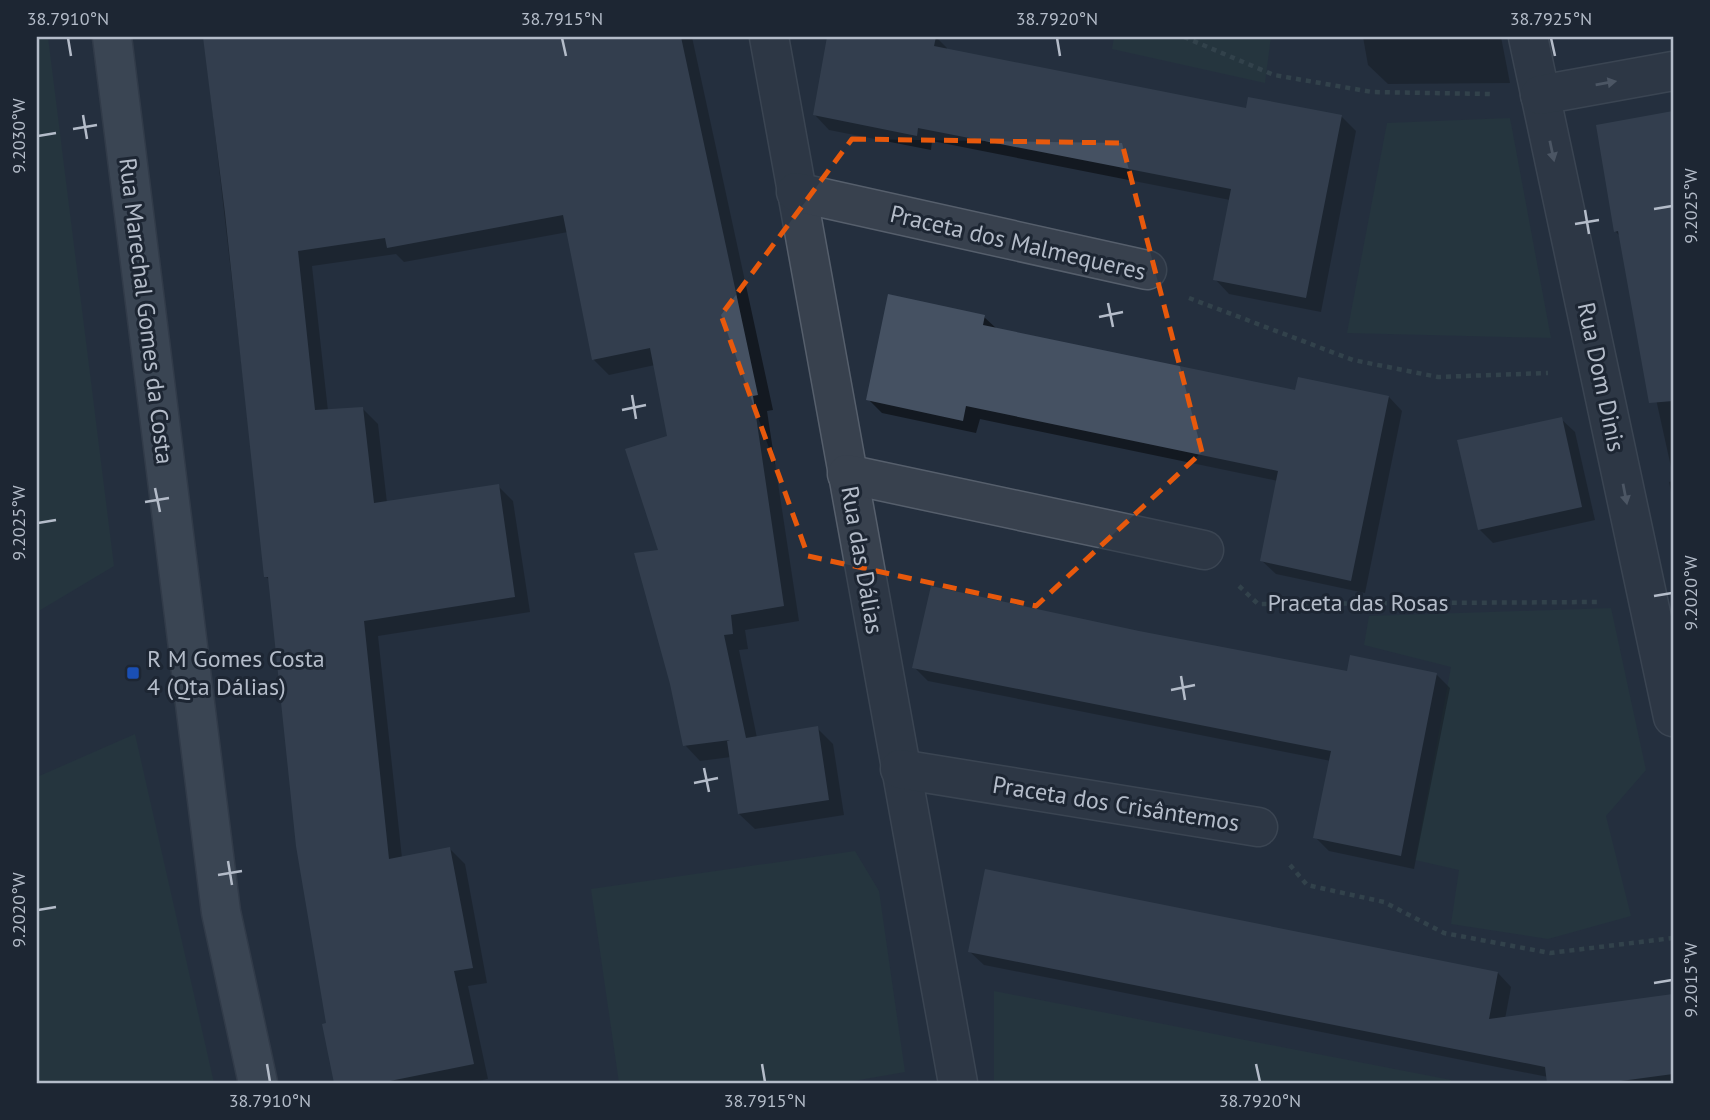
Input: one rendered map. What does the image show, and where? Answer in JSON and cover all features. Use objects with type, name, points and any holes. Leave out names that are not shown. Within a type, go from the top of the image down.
[{"type":"main road","name":"Rua Marechal Gomes da Costa","points":[[112,37],[221,912],[258,1083]]},
{"type":"street","name":"Rua das Dálias","points":[[769,37],[958,1083]]},
{"type":"street","name":"Rua Dom Dinis","points":[[1528,37],[1600,371],[1658,616],[1673,717]]},
{"type":"street","points":[[1540,95],[1673,71]]},
{"type":"street","name":"Praceta dos Malmequeres","points":[[796,191],[1147,270]]},
{"type":"street","points":[[847,474],[1204,550]]},
{"type":"street","name":"Praceta dos Crisântemos","points":[[900,769],[1258,827]]},
{"type":"path","points":[[1184,37],[1274,75],[1360,90],[1540,95]]},
{"type":"path","name":"Praceta dos Malmequeres","points":[[1147,270],[1186,298],[1353,360],[1438,377],[1600,371]]},
{"type":"path","name":"Praceta das Rosas","points":[[1204,550],[1258,604],[1658,616]]},
{"type":"path","name":"Praceta dos Crisântemos","points":[[1258,827],[1307,885],[1384,902],[1444,933],[1550,953],[1673,938]]},
{"type":"highlighted area","points":[[852,139],[1122,143],[1202,452],[1036,606],[808,556],[721,315]]},
{"type":"green space","points":[[37,37],[48,37],[114,566],[37,612]]},
{"type":"green space","points":[[1114,37],[1271,37],[1265,83],[1112,49]]},
{"type":"green space","points":[[1510,118],[1551,338],[1347,333],[1387,123]]},
{"type":"green space","points":[[1611,608],[1646,770],[1606,816],[1631,916],[1548,939],[1451,924],[1459,870],[1415,860],[1451,667],[1364,645],[1369,616]]},
{"type":"green space","points":[[135,734],[214,1083],[37,1083],[37,777]]},
{"type":"green space","points":[[855,851],[879,891],[905,1072],[842,1083],[619,1083],[591,889]]},
{"type":"green space","points":[[994,991],[1451,1080],[1451,1083],[994,1083]]},
{"type":"building","points":[[203,37],[681,37],[758,395],[753,396],[784,606],[731,615],[733,634],[724,635],[746,738],[818,726],[829,800],[738,814],[727,741],[730,740],[683,746],[670,684],[634,553],[658,550],[625,449],[667,436],[650,348],[592,360],[563,215],[387,248],[385,238],[298,251],[315,410],[363,407],[374,503],[499,484],[515,597],[364,621],[389,859],[450,847],[473,968],[454,971],[474,1064],[380,1083],[334,1083],[322,1024],[326,1023],[296,846],[268,577],[264,577],[225,213]]},
{"type":"building","points":[[827,37],[936,37],[934,46],[1246,108],[1248,97],[1342,115],[1306,298],[1213,280],[1231,189],[918,128],[917,136],[813,115]]},
{"type":"building","points":[[1673,111],[1673,401],[1649,403],[1618,231],[1614,232],[1596,125]]},
{"type":"building","points":[[888,294],[985,315],[983,325],[1295,390],[1298,377],[1389,396],[1351,581],[1260,561],[1278,471],[966,406],[963,421],[866,400]]},
{"type":"building","points":[[1562,417],[1582,507],[1478,530],[1457,440]]},
{"type":"building","points":[[931,586],[1139,631],[1347,671],[1350,655],[1437,673],[1401,856],[1313,838],[1331,751],[912,668]]},
{"type":"building","points":[[985,869],[1498,972],[1489,1019],[1673,994],[1673,1074],[1606,1083],[1547,1083],[1545,1067],[968,952]]},
{"type":"place","name":"R M Gomes Costa 4 (Qta Dálias)","points":[[133,673]]}]
